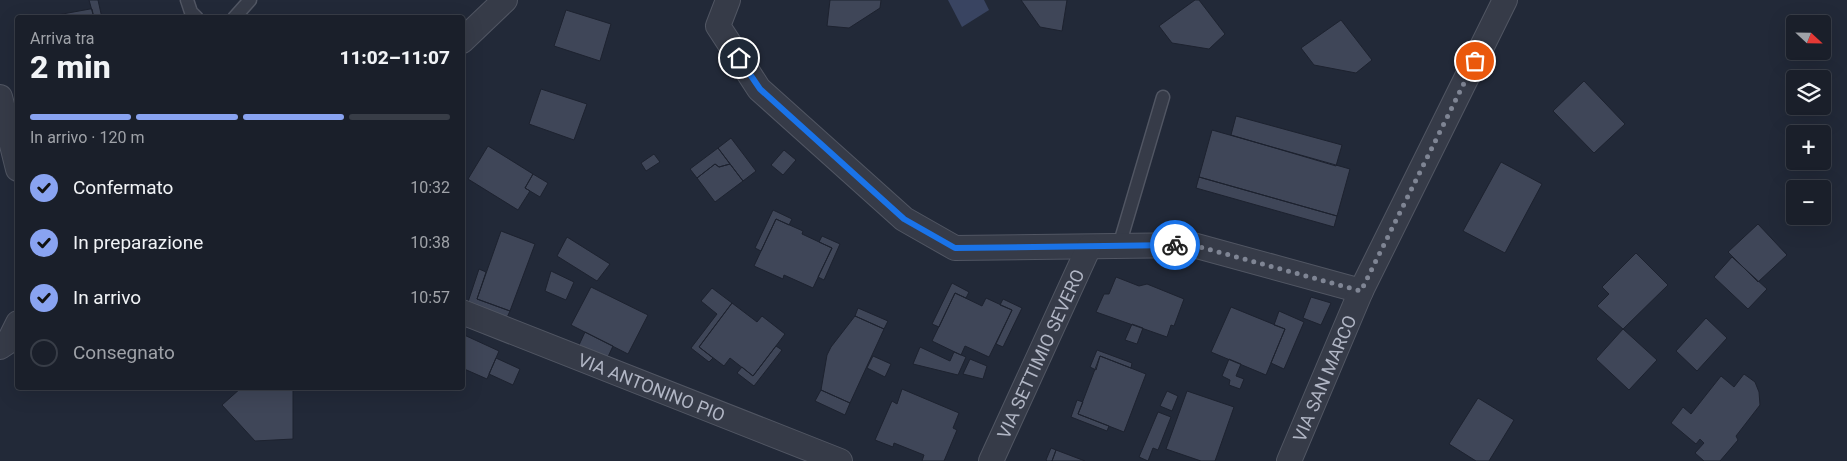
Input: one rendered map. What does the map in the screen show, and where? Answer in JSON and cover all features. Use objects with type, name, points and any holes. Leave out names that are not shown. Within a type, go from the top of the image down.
[{"type":"street","points":[[465,38],[505,0]]},
{"type":"street","points":[[728,0],[718,26],[760,89],[904,219],[955,248],[1193,245],[1361,291]]},
{"type":"street","name":"VIA SAN MARCO","points":[[1289,461],[1361,291],[1505,0]]},
{"type":"street","points":[[0,97],[15,157]]},
{"type":"street","name":"VIA SETTIMIO SEVERO","points":[[991,461],[1089,247]]},
{"type":"street","name":"VIA ANTONINO PIO","points":[[465,313],[840,461]]},
{"type":"street","points":[[0,347],[9,341],[15,329]]},
{"type":"lane","points":[[186,0],[194,15]]},
{"type":"lane","points":[[237,15],[250,0]]},
{"type":"lane","points":[[1119,246],[1164,97]]},
{"type":"water","points":[[948,0],[984,0],[989,10],[962,27]]},
{"type":"building","points":[[89,0],[98,0],[101,15],[93,15]]},
{"type":"building","points":[[830,0],[881,0],[880,8],[849,28],[827,26]]},
{"type":"building","points":[[1021,0],[1067,0],[1062,31],[1040,27]]},
{"type":"building","points":[[1195,0],[1199,0],[1225,34],[1209,49],[1172,43],[1159,26]]},
{"type":"building","points":[[92,9],[93,15],[57,15]]},
{"type":"building","points":[[566,10],[611,24],[600,61],[554,46]]},
{"type":"building","points":[[1341,20],[1372,60],[1356,73],[1314,65],[1301,48]]},
{"type":"building","points":[[1584,81],[1625,124],[1594,153],[1553,111]]},
{"type":"building","points":[[541,89],[587,104],[574,140],[529,124]]},
{"type":"building","points":[[1236,116],[1342,145],[1336,166],[1231,135]]},
{"type":"building","points":[[1212,130],[1350,169],[1337,216],[1199,177]]},
{"type":"building","points":[[731,138],[756,171],[743,181],[718,148]]},
{"type":"building","points":[[488,146],[533,174],[525,188],[530,191],[518,210],[468,179]]},
{"type":"building","points":[[718,148],[730,164],[719,167],[715,164],[697,178],[690,169]]},
{"type":"building","points":[[784,150],[796,160],[783,175],[771,165]]},
{"type":"building","points":[[654,154],[660,162],[646,171],[641,163]]},
{"type":"building","points":[[1501,162],[1542,184],[1505,253],[1463,231]]},
{"type":"building","points":[[715,164],[719,167],[730,164],[743,181],[715,202],[697,178]]},
{"type":"building","points":[[533,174],[548,183],[540,197],[525,188]]},
{"type":"building","points":[[1199,177],[1337,216],[1334,227],[1196,188]]},
{"type":"building","points":[[773,210],[792,219],[789,225],[776,219],[761,251],[755,248]]},
{"type":"building","points":[[776,219],[803,231],[802,234],[832,248],[813,288],[784,275],[783,279],[754,266]]},
{"type":"building","points":[[1758,224],[1787,255],[1758,282],[1728,252]]},
{"type":"building","points":[[501,231],[535,244],[510,311],[477,299]]},
{"type":"building","points":[[822,236],[840,244],[824,280],[818,277],[832,248],[819,242]]},
{"type":"building","points":[[567,237],[610,264],[597,281],[557,256]]},
{"type":"building","points":[[1636,253],[1668,285],[1623,329],[1597,306],[1609,294],[1602,287]]},
{"type":"building","points":[[1732,257],[1767,289],[1748,309],[1714,277]]},
{"type":"building","points":[[479,269],[486,272],[477,299],[510,311],[505,322],[466,308]]},
{"type":"building","points":[[551,271],[574,282],[566,300],[545,291]]},
{"type":"building","points":[[1116,277],[1139,286],[1147,284],[1184,299],[1174,326],[1171,325],[1167,337],[1096,312],[1104,294],[1109,294]]},
{"type":"building","points":[[952,283],[969,292],[966,298],[955,293],[939,327],[932,324]]},
{"type":"building","points":[[591,287],[648,315],[628,354],[571,325]]},
{"type":"building","points":[[712,288],[732,303],[699,347],[713,358],[709,362],[691,348],[717,314],[701,301]]},
{"type":"building","points":[[955,293],[982,306],[986,298],[1012,310],[989,357],[965,346],[961,355],[932,341]]},
{"type":"building","points":[[1311,297],[1331,303],[1321,325],[1303,318]]},
{"type":"building","points":[[1003,299],[1022,308],[1003,347],[996,344],[1012,310],[1000,305]]},
{"type":"building","points":[[732,303],[757,322],[762,316],[785,334],[753,376],[730,358],[724,366],[699,347]]},
{"type":"building","points":[[1231,307],[1285,329],[1266,375],[1211,352]]},
{"type":"building","points":[[858,308],[888,321],[884,329],[855,316]]},
{"type":"building","points":[[1279,311],[1304,322],[1284,369],[1271,363],[1285,329],[1274,325]]},
{"type":"building","points":[[855,316],[884,329],[850,403],[821,390],[827,355]]},
{"type":"building","points":[[1706,318],[1727,338],[1697,371],[1676,351]]},
{"type":"building","points":[[1132,324],[1143,328],[1137,344],[1125,340]]},
{"type":"building","points":[[1623,329],[1657,360],[1629,390],[1596,359]]},
{"type":"building","points":[[585,332],[613,346],[607,359],[579,345]]},
{"type":"building","points":[[465,335],[499,351],[487,379],[465,369]]},
{"type":"building","points":[[776,346],[782,350],[754,386],[737,373],[742,367],[753,376]]},
{"type":"building","points":[[920,347],[950,361],[954,352],[966,357],[958,375],[913,364]]},
{"type":"building","points":[[1097,350],[1132,363],[1131,368],[1100,356],[1096,370],[1090,367]]},
{"type":"building","points":[[873,356],[891,364],[885,377],[867,368]]},
{"type":"building","points":[[1100,356],[1146,374],[1124,432],[1078,414]]},
{"type":"building","points":[[496,358],[520,369],[513,385],[489,374]]},
{"type":"building","points":[[970,359],[987,366],[983,379],[963,374]]},
{"type":"building","points":[[1229,359],[1241,364],[1236,376],[1244,379],[1240,389],[1229,385],[1230,380],[1222,376]]},
{"type":"building","points":[[1744,374],[1755,382],[1759,392],[1760,405],[1736,436],[1738,440],[1720,461],[1704,461],[1695,453],[1704,443],[1700,439],[1696,444],[1671,423],[1683,407],[1691,414],[1721,376],[1734,387]]},
{"type":"building","points":[[902,389],[959,413],[953,428],[957,430],[944,461],[922,461],[924,455],[894,443],[893,447],[875,440],[892,401],[897,404]]},
{"type":"building","points":[[239,390],[293,390],[293,439],[255,441],[222,405]]},
{"type":"building","points":[[821,390],[850,403],[845,415],[815,401]]},
{"type":"building","points":[[1167,391],[1178,396],[1172,411],[1160,406]]},
{"type":"building","points":[[1187,391],[1234,407],[1215,461],[1201,461],[1166,449]]},
{"type":"building","points":[[1478,398],[1514,420],[1489,461],[1476,461],[1449,444]]},
{"type":"building","points":[[1077,400],[1083,402],[1078,414],[1109,426],[1107,431],[1071,417]]},
{"type":"building","points":[[1158,412],[1171,417],[1158,450],[1153,448],[1148,461],[1139,457]]},
{"type":"building","points":[[1051,448],[1056,450],[1052,461],[1047,461],[1046,460]]},
{"type":"building","points":[[1056,450],[1085,461],[1052,461]]},
{"type":"way so far","points":[[1175,245],[1193,245],[1361,291],[1475,61]]},
{"type":"route","points":[[739,58],[760,89],[904,219],[955,248],[1175,245]]}]
